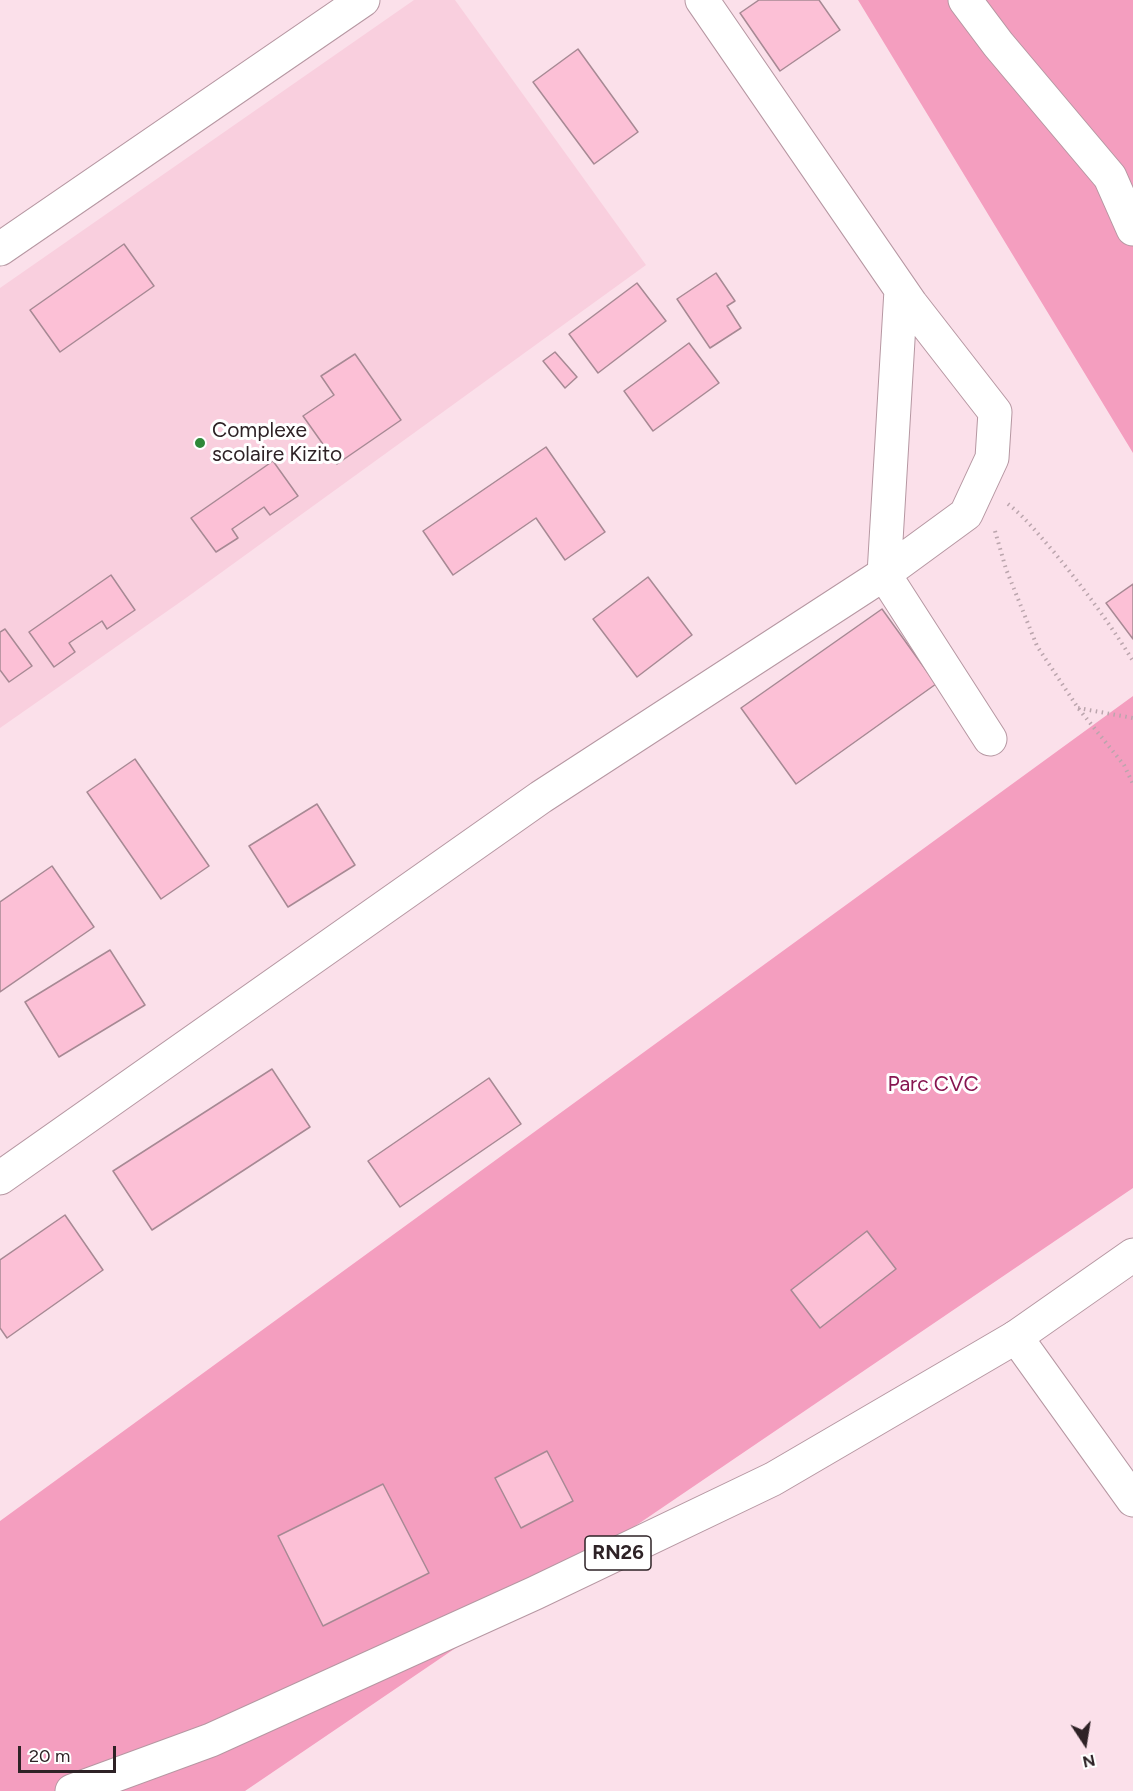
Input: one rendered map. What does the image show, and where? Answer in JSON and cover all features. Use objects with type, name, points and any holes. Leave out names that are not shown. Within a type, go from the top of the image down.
[{"type":"street","points":[[0,249],[363,0]]},
{"type":"street","points":[[0,1178],[541,797],[884,574],[966,514],[992,458],[995,412],[902,290],[702,0]]},
{"type":"street","points":[[965,0],[998,44],[1110,177],[1133,229]]},
{"type":"street","points":[[902,290],[884,574],[990,739]]},
{"type":"street","name":"RN26","points":[[72,1791],[211,1740],[545,1588],[773,1479],[1016,1337],[1133,1255]]},
{"type":"street","points":[[1016,1337],[1133,1500]]},
{"type":"path","points":[[981,484],[1022,514],[1108,621],[1133,661]]},
{"type":"path","points":[[981,484],[1006,568],[1037,646],[1078,708],[1124,765],[1133,784]]},
{"type":"path","points":[[1078,708],[1133,718]]},
{"type":"shaded area","name":"Complexe scolaire Kizito","points":[[414,0],[455,0],[646,265],[186,598],[0,728],[0,288]]},
{"type":"green space","points":[[858,0],[1133,0],[1133,453]]},
{"type":"green space","name":"Parc CVC","points":[[1133,696],[1133,1188],[245,1791],[0,1791],[0,1521]]},
{"type":"building","points":[[759,0],[819,0],[840,30],[780,71],[740,13]]},
{"type":"building","points":[[578,49],[638,132],[594,164],[533,82]]},
{"type":"building","points":[[124,244],[154,286],[60,352],[30,310]]},
{"type":"building","points":[[716,273],[735,301],[727,306],[741,328],[710,348],[677,299]]},
{"type":"building","points":[[637,283],[666,321],[598,373],[569,334]]},
{"type":"building","points":[[689,343],[719,383],[653,431],[624,391]]},
{"type":"building","points":[[555,352],[577,377],[565,388],[543,361]]},
{"type":"building","points":[[355,354],[401,420],[337,464],[303,416],[334,395],[321,376]]},
{"type":"building","points":[[546,447],[605,532],[565,560],[536,518],[453,575],[423,531]]},
{"type":"building","points":[[273,461],[298,496],[270,515],[264,507],[232,529],[238,538],[216,552],[191,518]]},
{"type":"building","points":[[111,575],[135,610],[107,629],[102,621],[69,643],[75,652],[54,667],[29,632]]},
{"type":"building","points":[[648,577],[692,635],[637,677],[593,619]]},
{"type":"building","points":[[1133,584],[1133,639],[1106,603]]},
{"type":"building","points":[[882,609],[936,684],[796,784],[741,708]]},
{"type":"building","points":[[5,629],[32,666],[9,682],[0,670],[0,632]]},
{"type":"building","points":[[135,759],[209,866],[161,899],[87,792]]},
{"type":"building","points":[[317,804],[355,865],[288,907],[249,846]]},
{"type":"building","points":[[52,866],[94,927],[0,992],[0,902]]},
{"type":"building","points":[[110,950],[145,1005],[59,1057],[25,1002]]},
{"type":"building","points":[[272,1069],[310,1127],[152,1230],[113,1171]]},
{"type":"building","points":[[489,1078],[521,1124],[400,1207],[368,1161]]},
{"type":"building","points":[[65,1215],[103,1270],[7,1338],[0,1328],[0,1260]]},
{"type":"building","points":[[867,1231],[896,1269],[820,1328],[791,1290]]},
{"type":"building","points":[[547,1451],[573,1501],[521,1528],[495,1478]]},
{"type":"building","points":[[383,1484],[429,1573],[323,1626],[278,1536]]},
{"type":"place","name":"Complexe scolaire Kizito","points":[[200,443]]}]
